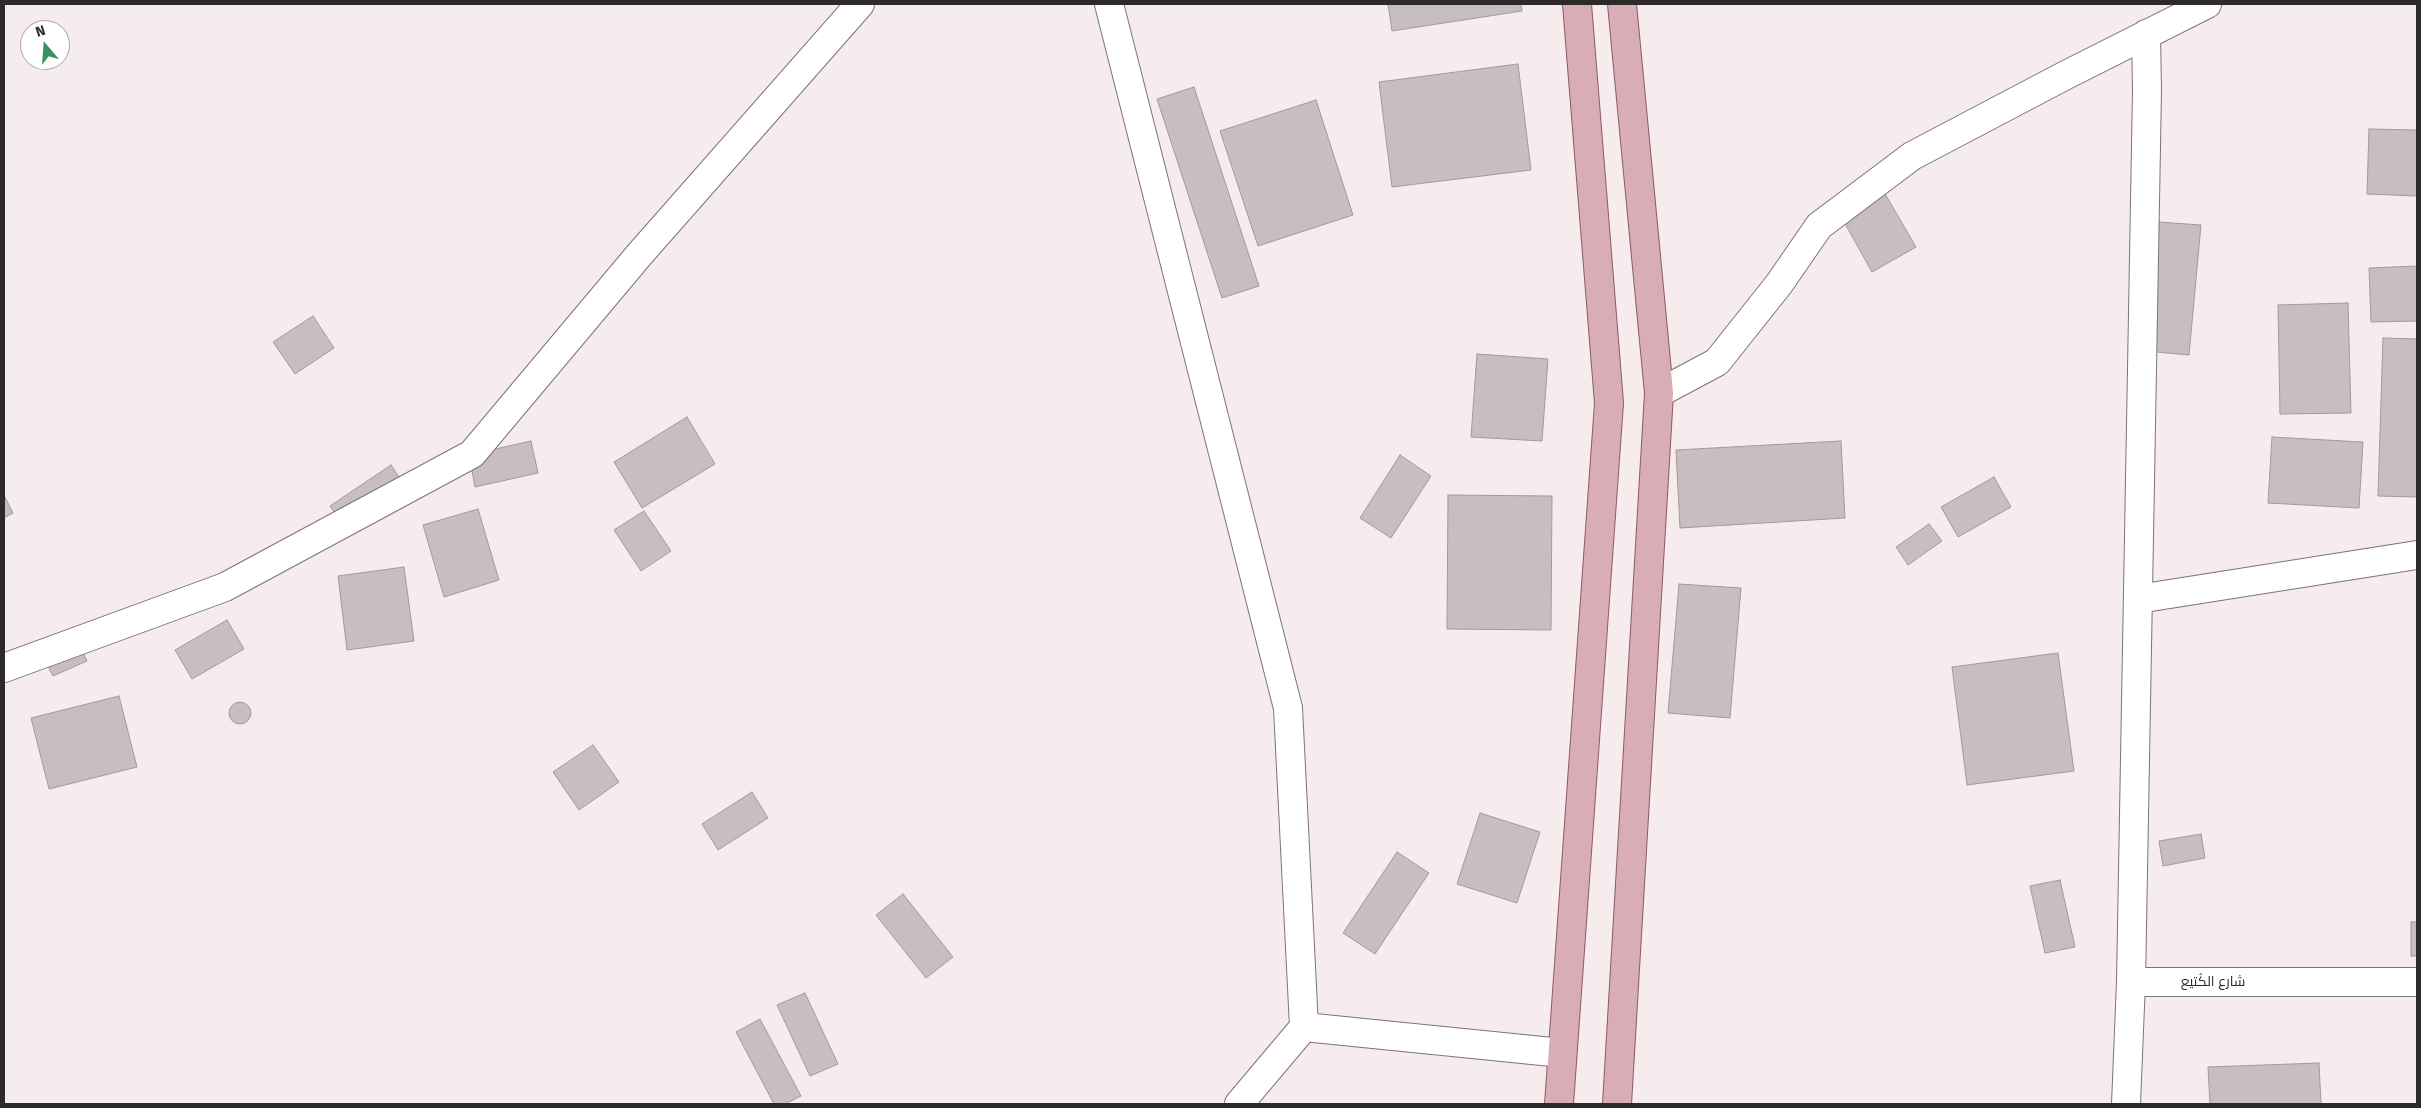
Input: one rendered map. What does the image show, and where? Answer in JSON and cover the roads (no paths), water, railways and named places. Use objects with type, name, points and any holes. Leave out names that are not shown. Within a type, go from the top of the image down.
[{"type":"main road","points":[[1559,1104],[1609,402],[1577,4]]},
{"type":"main road","points":[[1617,1104],[1660,393],[1622,4]]},
{"type":"street","points":[[4,668],[225,587],[472,454],[639,255],[860,4]]},
{"type":"street","points":[[1109,4],[1288,708],[1304,1027],[1238,1104]]},
{"type":"street","points":[[1660,393],[1717,362],[1779,284],[1819,226],[1912,156],[2146,34],[2208,4]]},
{"type":"street","points":[[2126,1104],[2131,982],[2146,34]]},
{"type":"street","points":[[2138,599],[2417,555]]},
{"type":"street","name":"شارع الكُتيع","points":[[2131,982],[2417,982]]},
{"type":"street","points":[[1304,1027],[1562,1053]]}]
